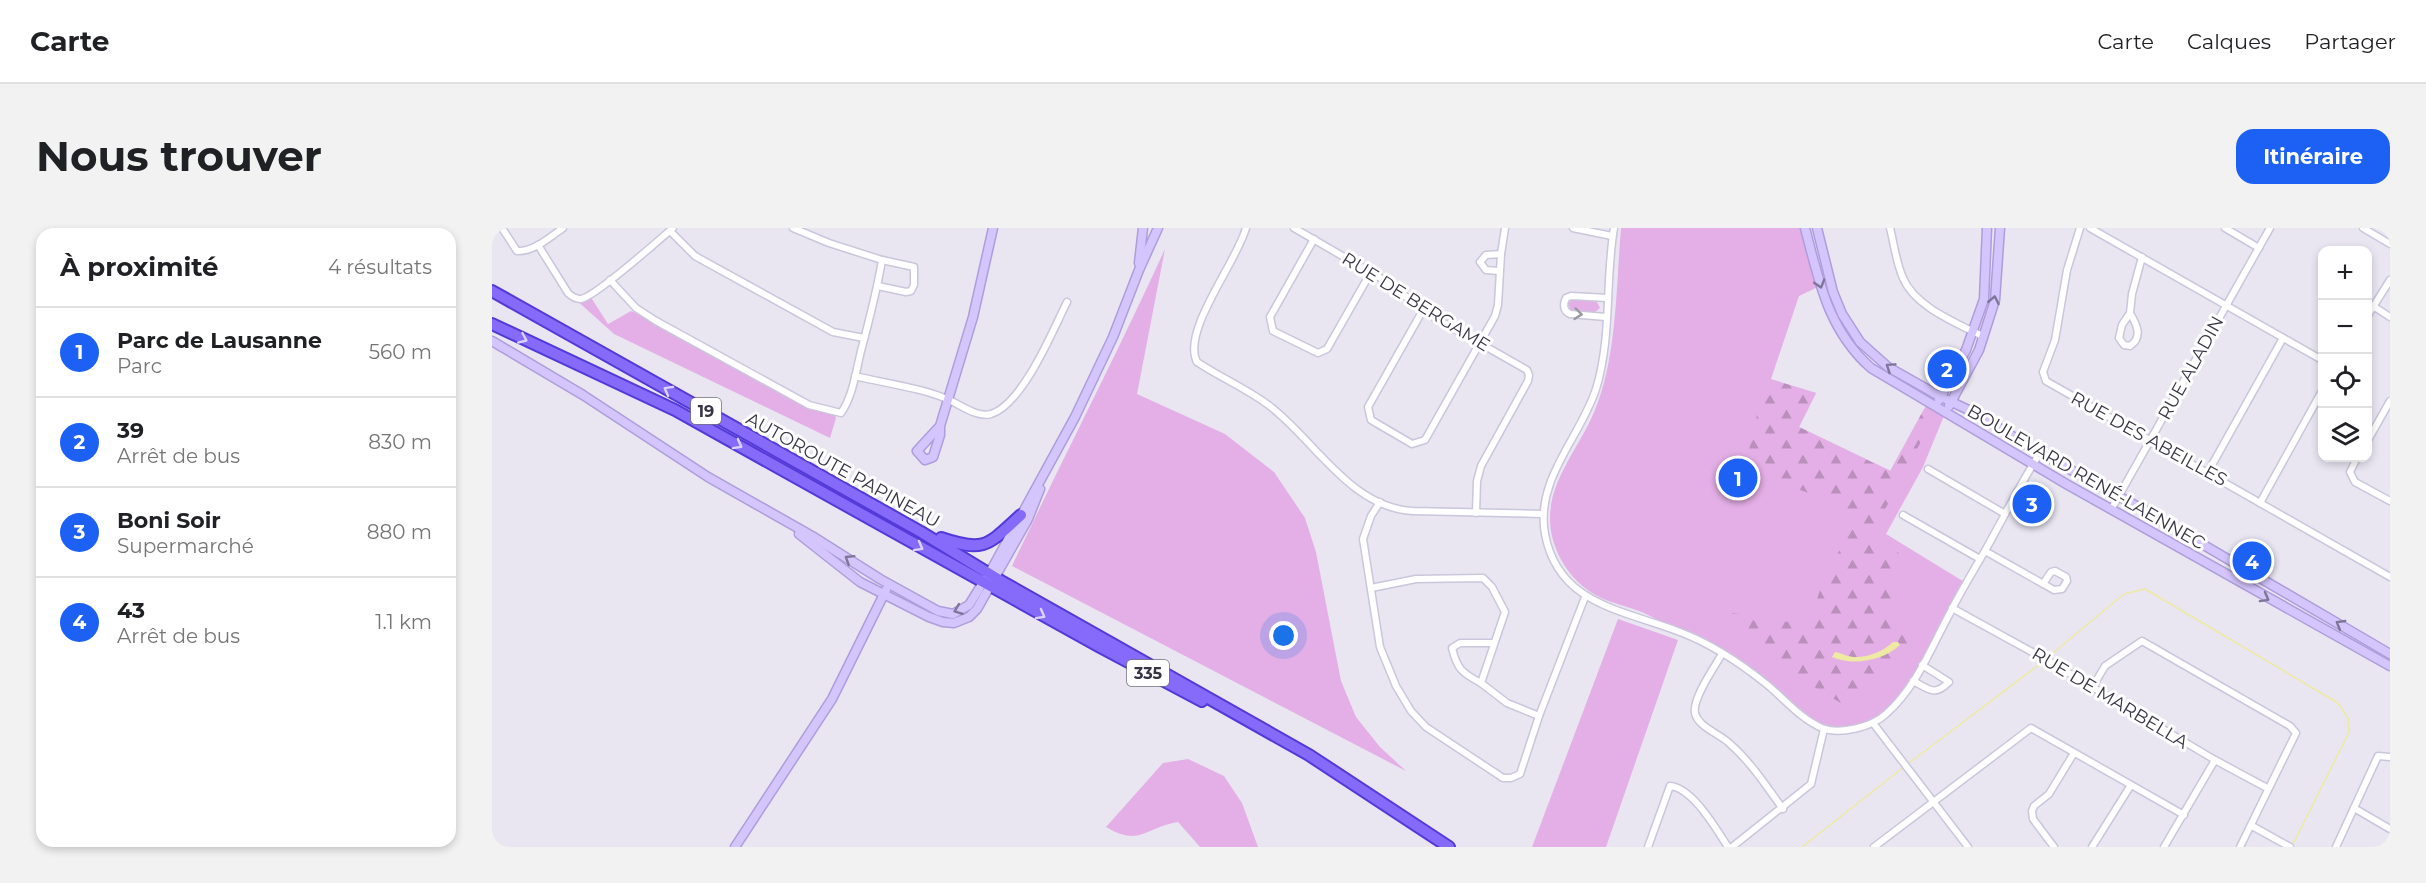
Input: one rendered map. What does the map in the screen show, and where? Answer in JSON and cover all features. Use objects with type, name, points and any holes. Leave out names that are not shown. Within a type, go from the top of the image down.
[{"type":"highway","name":"AUTOROUTE PAPINEAU","points":[[492,291],[921,532],[990,579]]},
{"type":"highway","name":"AUTOROUTE PAPINEAU","points":[[492,324],[668,406],[990,579]]},
{"type":"highway","points":[[921,532],[961,545],[979,546],[993,540],[1021,515]]},
{"type":"highway","name":"335","points":[[990,579],[1167,683],[1309,755],[1449,847]]},
{"type":"street","points":[[502,228],[517,251],[523,252],[563,228]]},
{"type":"street","points":[[793,228],[829,243],[882,260],[914,267],[914,285],[911,291],[878,286]]},
{"type":"street","points":[[940,426],[974,317],[993,228]]},
{"type":"street","points":[[1139,270],[1143,228]]},
{"type":"street","points":[[780,519],[850,574],[935,620],[954,623],[975,612],[1021,515],[1106,353],[1158,228]]},
{"type":"street","points":[[1246,228],[1238,250],[1201,317],[1195,359],[1199,363],[1269,405],[1300,432],[1336,472],[1380,502],[1405,511],[1543,514]]},
{"type":"street","name":"RUE DE BERGAME","points":[[1294,228],[1371,272],[1423,310],[1524,368],[1529,375],[1481,466],[1477,481],[1476,513]]},
{"type":"street","points":[[1423,310],[1368,407],[1371,420],[1412,444],[1425,440],[1497,310],[1505,228]]},
{"type":"street","points":[[1573,228],[1612,236]]},
{"type":"street","points":[[1614,228],[1602,362],[1596,387],[1587,411],[1552,476],[1545,496],[1543,514],[1547,543],[1556,565],[1567,580],[1585,597],[1613,610],[1681,632],[1722,654],[1764,682],[1803,717],[1824,729],[1848,729],[1873,723],[1893,708],[1913,681],[2040,453]]},
{"type":"street","name":"BOULEVARD RENÉ-LAENNEC","points":[[1805,228],[1820,286],[1834,323],[1859,358],[1877,373],[2250,589],[2390,666]]},
{"type":"street","name":"BOULEVARD RENÉ-LAENNEC","points":[[1816,228],[1833,292],[1851,329],[1860,342],[1888,367],[2144,510],[2390,654]]},
{"type":"street","points":[[1890,228],[1903,278],[1914,295],[1933,309],[1984,337]]},
{"type":"street","points":[[1935,406],[1966,350],[1984,299],[1987,228]]},
{"type":"street","points":[[1946,411],[1984,337],[1995,300],[2000,228]]},
{"type":"street","name":"RUE DES ABEILLES","points":[[2080,228],[2067,270],[2055,340],[2043,372],[2046,381],[2390,577]]},
{"type":"street","points":[[2090,228],[2318,358]]},
{"type":"street","points":[[2225,228],[2259,248]]},
{"type":"street","name":"RUE ALADIN","points":[[2112,508],[2270,228]]},
{"type":"street","points":[[2362,228],[2390,244]]},
{"type":"street","points":[[538,245],[568,293],[574,298],[582,299],[610,280],[672,230],[695,256],[833,332],[864,338]]},
{"type":"street","points":[[1314,239],[1270,317],[1273,331],[1318,353],[1327,349],[1371,272]]},
{"type":"street","points":[[1499,271],[1485,270],[1480,262],[1486,255],[1501,254]]},
{"type":"street","points":[[2130,313],[2139,335],[2130,346],[2124,345],[2119,338],[2122,325],[2130,313],[2132,294],[2142,257]]},
{"type":"street","points":[[610,280],[636,308],[656,321],[809,405],[841,413],[846,405],[855,376],[878,286],[882,260]]},
{"type":"street","points":[[2390,280],[2373,306],[2390,317]]},
{"type":"street","points":[[1606,317],[1570,314],[1565,310],[1564,303],[1571,296],[1608,298]]},
{"type":"street","points":[[855,376],[948,400],[982,415],[993,414],[1028,381],[1067,302]]},
{"type":"street","points":[[2208,472],[2283,338]]},
{"type":"street","points":[[492,341],[603,408],[708,477],[808,534],[889,584],[931,607],[950,614],[966,608],[990,579],[1028,519],[1054,455]]},
{"type":"street","points":[[492,345],[524,360]]},
{"type":"street","points":[[2260,502],[2318,398]]},
{"type":"street","points":[[2372,432],[2390,401]]},
{"type":"street","points":[[2355,462],[2350,472],[2355,482],[2390,501]]},
{"type":"street","points":[[1928,469],[2005,514]]},
{"type":"street","points":[[1380,502],[1371,516],[1363,539],[1380,647],[1387,666],[1411,711],[1426,727],[1503,778],[1511,778],[1520,774],[1539,716],[1585,597]]},
{"type":"street","points":[[1903,515],[1980,559]]},
{"type":"street","points":[[1985,551],[2043,584]]},
{"type":"street","points":[[1371,588],[1416,579],[1483,578],[1492,587],[1505,612],[1481,683]]},
{"type":"street","points":[[735,847],[832,699],[889,584]]},
{"type":"street","name":"RUE DE MARBELLA","points":[[1952,608],[2052,663],[2215,760],[2267,788]]},
{"type":"street","points":[[2092,688],[2105,666],[2142,641],[2290,726],[2296,733],[2240,847]]},
{"type":"street","points":[[1494,643],[1460,643],[1452,648],[1456,665],[1467,676],[1481,683],[1507,703],[1539,716]]},
{"type":"street","points":[[1722,654],[1695,701],[1695,712],[1700,722],[1729,743],[1752,767],[1783,809]]},
{"type":"street","points":[[1913,681],[1933,692],[1948,684],[1948,679],[1922,665]]},
{"type":"street","points":[[1873,723],[1968,847]]},
{"type":"street","points":[[1732,847],[1783,809],[1811,784],[1824,729]]},
{"type":"street","points":[[1874,847],[2031,729],[2184,815]]},
{"type":"street","points":[[2054,847],[2033,819],[2032,811],[2034,806],[2049,794],[2074,753]]},
{"type":"street","points":[[2336,847],[2378,756],[2390,757]]},
{"type":"street","points":[[2164,847],[2215,760]]},
{"type":"street","points":[[2092,847],[2131,785]]},
{"type":"street","points":[[1648,847],[1670,786],[1678,787],[1703,810],[1728,847]]},
{"type":"street","points":[[2354,808],[2390,829]]},
{"type":"street","points":[[2252,826],[2290,847]]},
{"type":"green space","points":[[1621,228],[1801,228],[1820,286],[1799,296],[1771,379],[1816,393],[1799,427],[1891,471],[1928,402],[1946,411],[1923,467],[1886,534],[1966,583],[1917,673],[1889,711],[1880,719],[1849,729],[1835,730],[1810,721],[1758,678],[1716,651],[1644,613],[1589,591],[1572,575],[1559,555],[1550,523],[1551,507],[1560,477],[1600,398],[1606,375],[1614,326]]},
{"type":"green space","points":[[1165,249],[1137,394],[1225,434],[1274,472],[1305,518],[1316,552],[1341,681],[1356,717],[1380,747],[1406,771],[1012,566]]},
{"type":"green space","points":[[574,298],[592,299],[608,324],[631,311],[656,321],[809,405],[834,413],[836,418],[830,438],[614,334]]},
{"type":"green space","points":[[1572,299],[1597,302],[1600,308],[1595,312],[1571,310],[1568,304]]},
{"type":"green space","points":[[1783,383],[1816,393],[1799,427],[1890,471],[1924,409],[1935,415],[1872,534],[1875,541],[1897,550],[1900,557],[1891,611],[1904,631],[1907,642],[1906,656],[1880,675],[1863,701],[1852,705],[1844,705],[1811,685],[1725,626],[1723,621],[1728,612],[1806,625],[1809,623],[1821,587],[1837,554],[1845,544],[1845,525],[1848,515],[1844,506],[1760,475],[1756,469],[1750,468],[1746,460],[1755,428],[1758,406]]},
{"type":"green space","points":[[1618,619],[1678,640],[1606,847],[1532,847]]},
{"type":"green space","points":[[1188,759],[1224,776],[1242,803],[1258,847],[1200,847],[1178,822],[1135,836],[1117,833],[1106,827],[1163,763]]},
{"type":"shaded area","points":[[1893,642],[1898,642],[1900,645],[1876,658],[1849,661],[1832,657],[1835,652],[1852,657],[1870,655]]},
{"type":"waterway","points":[[2047,658],[2124,594],[2145,589],[2338,703],[2348,718],[2349,732],[2292,846]]},
{"type":"waterway","points":[[1909,763],[2044,661]]},
{"type":"waterway","points":[[1802,847],[1905,766]]},
{"type":"place","name":"39","points":[[1947,369]]},
{"type":"place","name":"Parc de Lausanne","points":[[1738,478]]},
{"type":"place","name":"Boni Soir","points":[[2032,504]]},
{"type":"place","name":"43","points":[[2252,561]]}]
